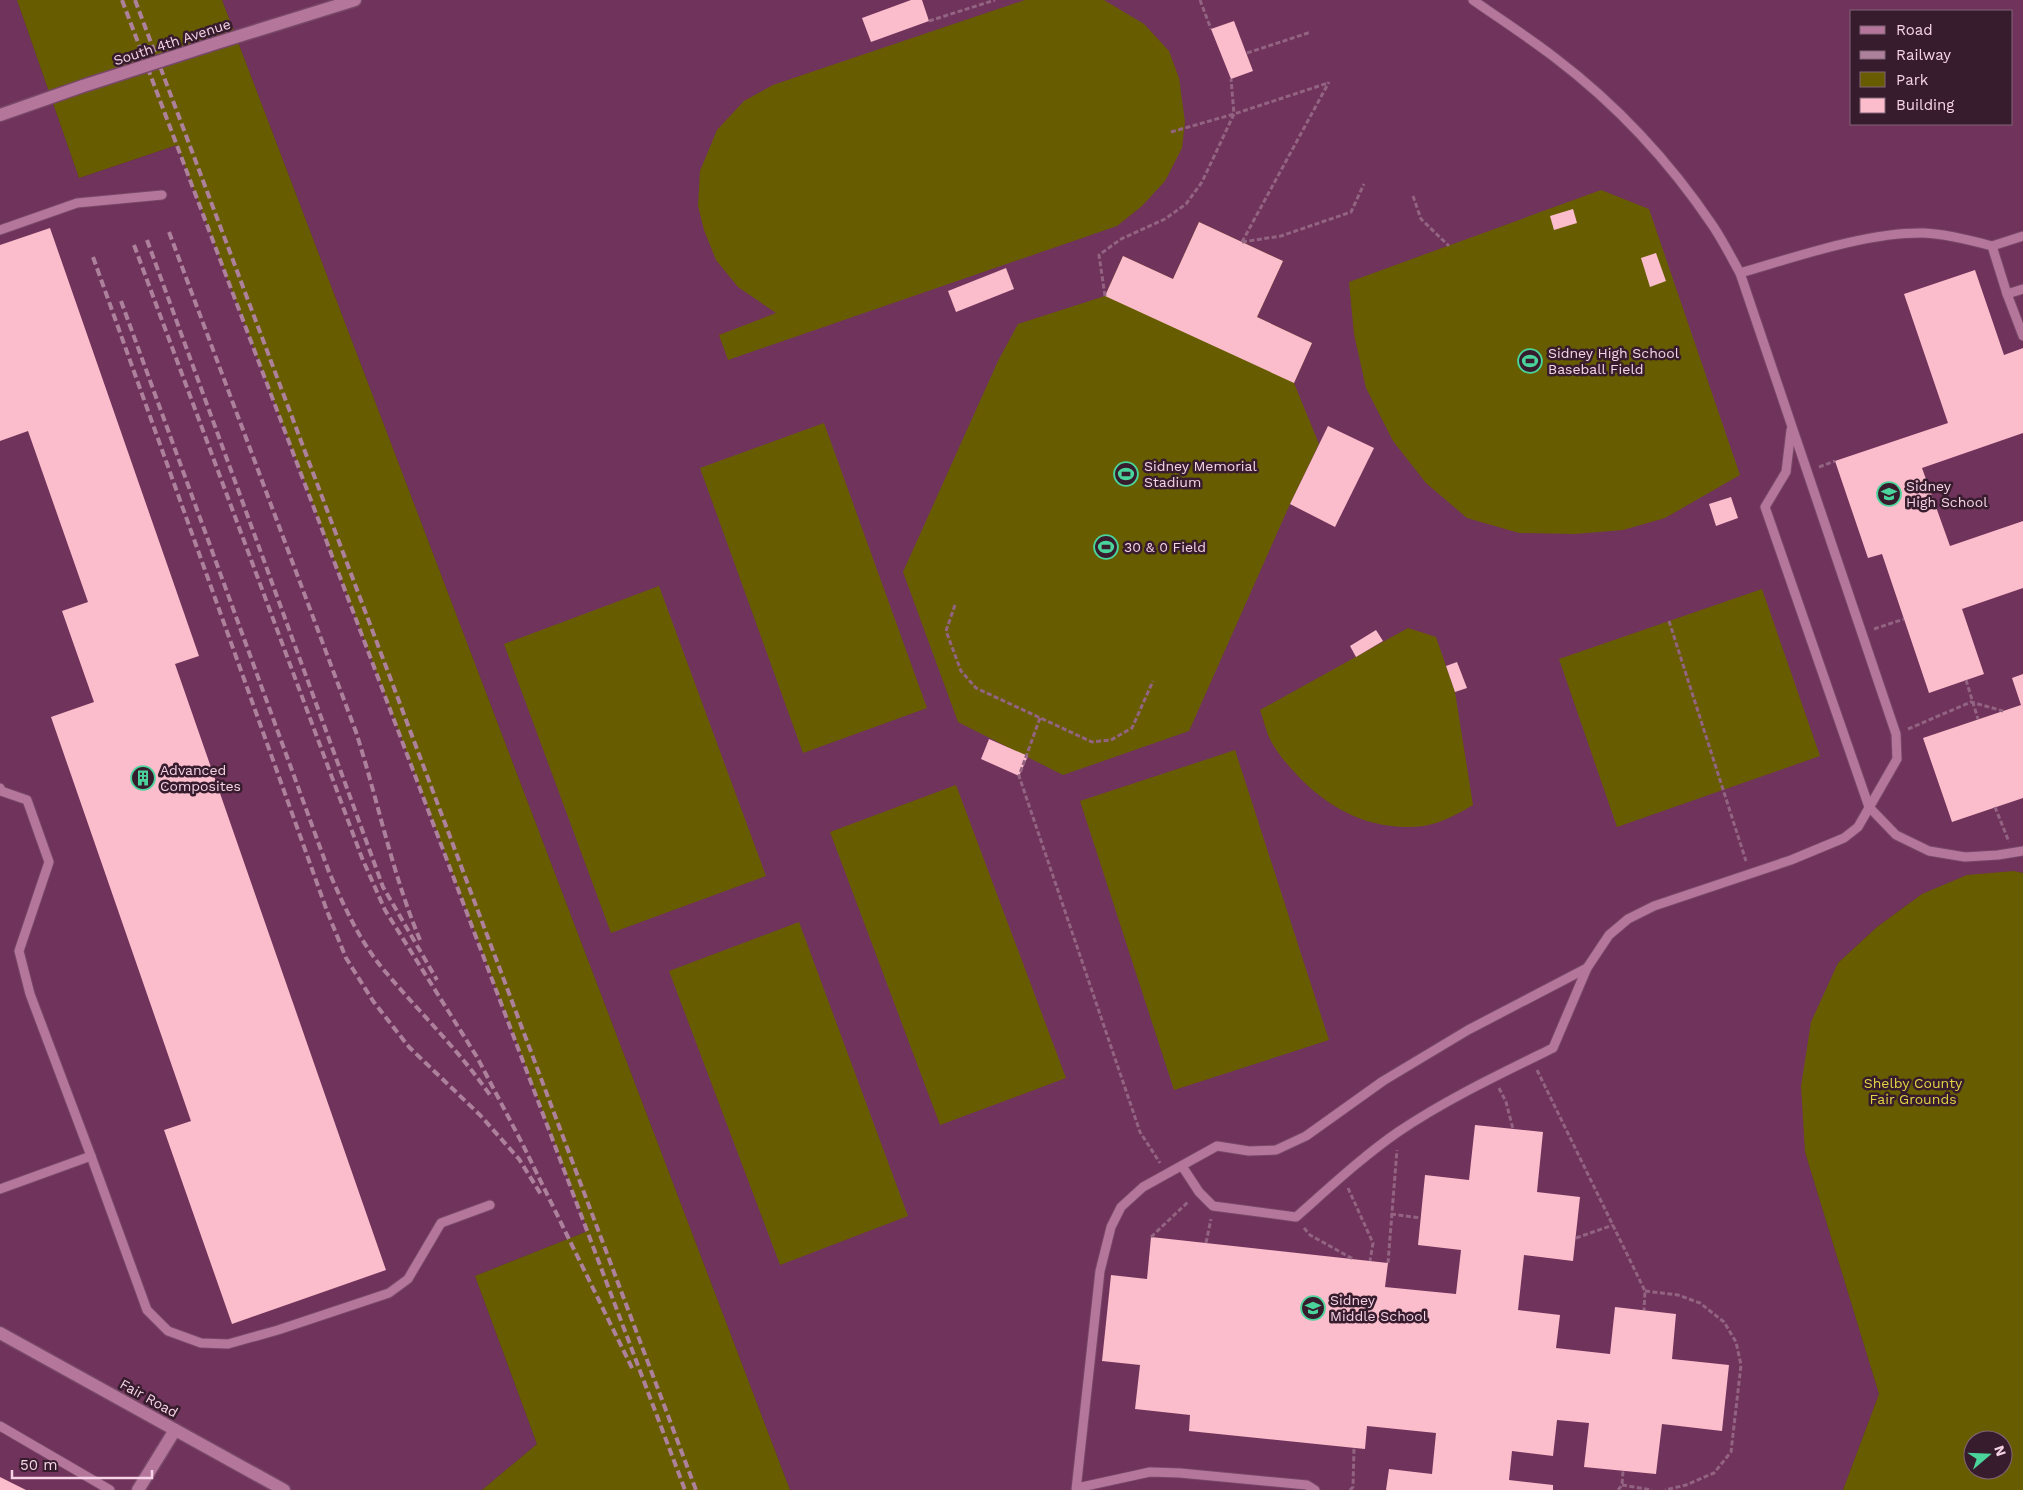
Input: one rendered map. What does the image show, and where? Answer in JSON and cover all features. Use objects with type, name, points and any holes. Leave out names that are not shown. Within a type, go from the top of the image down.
[{"type":"street","name":"South 4th Avenue","points":[[0,115],[83,86],[355,0]]},
{"type":"street","name":"Fair Road","points":[[0,1333],[284,1490]]},
{"type":"street","points":[[138,1490],[175,1430]]},
{"type":"lane","points":[[1182,1166],[1199,1192],[1213,1206],[1296,1217],[1342,1175],[1398,1132],[1468,1089],[1553,1048],[1587,968],[1609,935],[1628,919],[1654,906],[1818,850],[1844,838],[1858,827],[1897,759],[1896,734],[1740,273],[1714,227],[1666,164],[1632,126],[1604,99],[1555,58],[1473,0]]},
{"type":"lane","points":[[0,230],[77,203],[162,195]]},
{"type":"lane","points":[[1740,273],[1884,235],[1925,233],[1962,238],[1992,246],[2023,236]]},
{"type":"lane","points":[[1992,246],[2023,336]]},
{"type":"lane","points":[[2008,294],[2023,289]]},
{"type":"lane","points":[[1792,427],[1786,472],[1765,507],[1869,807],[1896,835],[1929,851],[1965,857],[2023,850]]},
{"type":"lane","points":[[0,788],[1,791],[27,800],[50,862],[20,951],[30,994],[147,1310],[168,1331],[201,1343],[228,1344],[278,1330],[389,1293],[408,1278],[441,1223],[490,1205]]},
{"type":"lane","points":[[1315,1490],[1307,1485],[1150,1472],[1077,1489],[1100,1271],[1111,1227],[1121,1207],[1143,1187],[1217,1146],[1248,1151],[1276,1150],[1306,1136],[1383,1081],[1460,1035],[1587,968]]},
{"type":"lane","points":[[0,1189],[91,1156]]},
{"type":"lane","points":[[0,1426],[110,1490]]},
{"type":"path","points":[[929,21],[996,0]]},
{"type":"path","points":[[1200,0],[1211,30]]},
{"type":"path","points":[[1247,53],[1311,32]]},
{"type":"path","points":[[1105,296],[1099,255],[1122,239],[1165,219],[1186,204],[1202,182],[1234,114],[1231,79]]},
{"type":"path","points":[[1171,132],[1234,114],[1329,82],[1242,242],[1281,236],[1351,212],[1364,184]]},
{"type":"path","points":[[1413,196],[1420,218],[1449,246]]},
{"type":"path","points":[[955,605],[946,631],[961,671],[976,688],[1092,742],[1111,740],[1132,728],[1153,681]]},
{"type":"path","points":[[1862,634],[1904,619]]},
{"type":"path","points":[[1668,621],[1750,874]]},
{"type":"path","points":[[1966,680],[1978,719]]},
{"type":"path","points":[[1896,734],[1972,702],[2003,711]]},
{"type":"path","points":[[1040,718],[1020,776],[1140,1132],[1167,1174]]},
{"type":"path","points":[[1995,807],[2013,852]]},
{"type":"path","points":[[1531,1058],[1645,1291],[1644,1310]]},
{"type":"path","points":[[1493,1077],[1506,1102],[1513,1129]]},
{"type":"path","points":[[1388,1263],[1398,1132]]},
{"type":"path","points":[[1342,1175],[1373,1243],[1370,1261]]},
{"type":"path","points":[[1151,1238],[1199,1192]]},
{"type":"path","points":[[1206,1243],[1213,1206]]},
{"type":"path","points":[[1392,1214],[1421,1218]]},
{"type":"path","points":[[1296,1217],[1310,1235],[1353,1260]]},
{"type":"path","points":[[1576,1238],[1613,1225]]},
{"type":"path","points":[[1645,1291],[1678,1295],[1700,1303],[1724,1322],[1736,1342],[1741,1365],[1731,1452],[1714,1473],[1686,1485],[1665,1490]]},
{"type":"path","points":[[1352,1489],[1354,1448]]},
{"type":"path","points":[[1618,1490],[1622,1485],[1623,1471]]},
{"type":"path","points":[[1622,1485],[1652,1490]]},
{"type":"shaded area","points":[[0,0],[17,0],[79,178],[177,145],[588,1231],[475,1276],[537,1444],[482,1490],[0,1490]]},
{"type":"shaded area","points":[[222,0],[2023,0],[2023,873],[2014,871],[1922,894],[1877,927],[1838,963],[1805,1152],[1879,1394],[1843,1490],[790,1490]]},
{"type":"green space","points":[[17,0],[222,0],[790,1490],[482,1490],[537,1444],[475,1276],[588,1231],[177,145],[79,178]]},
{"type":"green space","points":[[1025,0],[1104,0],[1144,24],[1169,51],[1179,78],[1185,122],[1182,148],[1165,181],[1142,206],[1117,226],[728,360],[719,335],[776,313],[738,287],[716,260],[704,230],[698,206],[700,171],[717,130],[744,101],[773,85]]},
{"type":"green space","name":"Sidney High School Baseball Field","points":[[1601,190],[1649,209],[1740,475],[1665,518],[1623,530],[1575,534],[1519,533],[1467,518],[1426,483],[1393,441],[1366,388],[1354,334],[1349,282]]},
{"type":"green space","name":"Sidney Memorial Stadium","points":[[1199,222],[1283,261],[1257,317],[1312,343],[1294,383],[1319,444],[1290,504],[1189,731],[1063,775],[958,722],[903,572],[998,361],[1018,324],[1105,296],[1123,256],[1173,279]]},
{"type":"green space","points":[[824,423],[927,708],[803,753],[700,468]]},
{"type":"green space","points":[[659,586],[766,876],[611,933],[504,644]]},
{"type":"green space","points":[[1762,589],[1820,756],[1617,827],[1559,659]]},
{"type":"green space","points":[[1408,628],[1436,637],[1455,692],[1473,805],[1437,823],[1406,827],[1388,826],[1354,816],[1339,809],[1310,788],[1289,766],[1274,746],[1268,735],[1260,710]]},
{"type":"green space","points":[[1235,750],[1329,1040],[1174,1090],[1080,801]]},
{"type":"green space","points":[[956,785],[1066,1078],[940,1125],[830,832]]},
{"type":"green space","name":"Shelby County Fair Grounds","points":[[2014,871],[2023,873],[2023,1490],[1843,1490],[1879,1394],[1805,1152],[1801,1086],[1811,1022],[1838,963],[1877,927],[1922,894],[1967,875]]},
{"type":"green space","points":[[799,922],[908,1216],[780,1265],[669,971]]},
{"type":"building","points":[[911,0],[922,0],[929,21],[871,42],[862,18]]},
{"type":"building","points":[[1234,21],[1253,71],[1231,79],[1211,29]]},
{"type":"building","points":[[1573,209],[1577,223],[1554,230],[1550,216]]},
{"type":"building","points":[[1199,222],[1283,261],[1257,317],[1312,343],[1294,383],[1105,296],[1123,256],[1173,279]]},
{"type":"building","name":"Advanced Composites","points":[[50,228],[199,656],[175,664],[386,1270],[232,1324],[164,1130],[191,1121],[51,717],[94,702],[62,611],[88,602],[28,431],[0,441],[0,245]]},
{"type":"building","points":[[1656,253],[1666,281],[1650,287],[1641,258]]},
{"type":"building","points":[[1006,268],[1014,289],[956,312],[948,291]]},
{"type":"building","name":"Sidney High School","points":[[1975,270],[2004,355],[2023,348],[2023,433],[1922,468],[1950,546],[2023,521],[2023,588],[1962,609],[1984,674],[1929,693],[1882,554],[1868,558],[1835,461],[1948,423],[1904,294]]},
{"type":"building","points":[[1328,426],[1374,448],[1335,527],[1290,504]]},
{"type":"building","points":[[1731,497],[1738,518],[1716,526],[1709,504]]},
{"type":"building","points":[[1376,630],[1383,641],[1356,657],[1350,646]]},
{"type":"building","points":[[1457,662],[1467,688],[1455,692],[1446,666]]},
{"type":"building","points":[[2023,674],[2023,798],[1952,822],[1923,738],[2021,705],[2012,678]]},
{"type":"building","points":[[989,739],[1028,756],[1019,776],[981,759]]},
{"type":"building","name":"Sidney Middle School","points":[[1475,1125],[1543,1132],[1537,1192],[1580,1197],[1573,1261],[1524,1255],[1518,1310],[1560,1315],[1556,1348],[1610,1354],[1615,1307],[1676,1314],[1672,1359],[1729,1365],[1722,1431],[1662,1424],[1656,1474],[1584,1467],[1589,1423],[1557,1420],[1553,1456],[1512,1451],[1509,1480],[1553,1485],[1553,1490],[1386,1490],[1389,1469],[1432,1474],[1436,1433],[1367,1426],[1365,1449],[1189,1431],[1190,1415],[1135,1409],[1140,1365],[1102,1361],[1111,1275],[1147,1279],[1151,1237],[1388,1263],[1385,1287],[1456,1294],[1461,1250],[1418,1245],[1425,1175],[1469,1180]]},
{"type":"building","points":[[0,1477],[26,1490],[0,1490]]},
{"type":"railway","points":[[122,0],[685,1490]]},
{"type":"railway","points":[[135,0],[696,1490]]},
{"type":"railway","points":[[169,232],[356,732],[393,863],[420,940]]},
{"type":"railway","points":[[147,240],[383,887],[437,980]]},
{"type":"railway","points":[[134,245],[362,858],[385,910],[477,1057],[523,1145],[633,1370]]},
{"type":"railway","points":[[93,257],[327,911],[346,958],[373,1001],[409,1047],[480,1115],[519,1159],[542,1196]]},
{"type":"railway","points":[[121,301],[329,872],[340,897],[359,935],[374,958],[453,1048],[492,1098]]},
{"type":"place","name":"Sidney High School Baseball Field","points":[[1530,361]]},
{"type":"place","name":"Sidney Memorial Stadium","points":[[1126,474]]},
{"type":"place","name":"Sidney High School","points":[[1889,494]]},
{"type":"place","name":"30 & 0 Field","points":[[1106,547]]},
{"type":"place","name":"Advanced Composites","points":[[143,778]]},
{"type":"place","name":"Sidney Middle School","points":[[1313,1308]]}]
